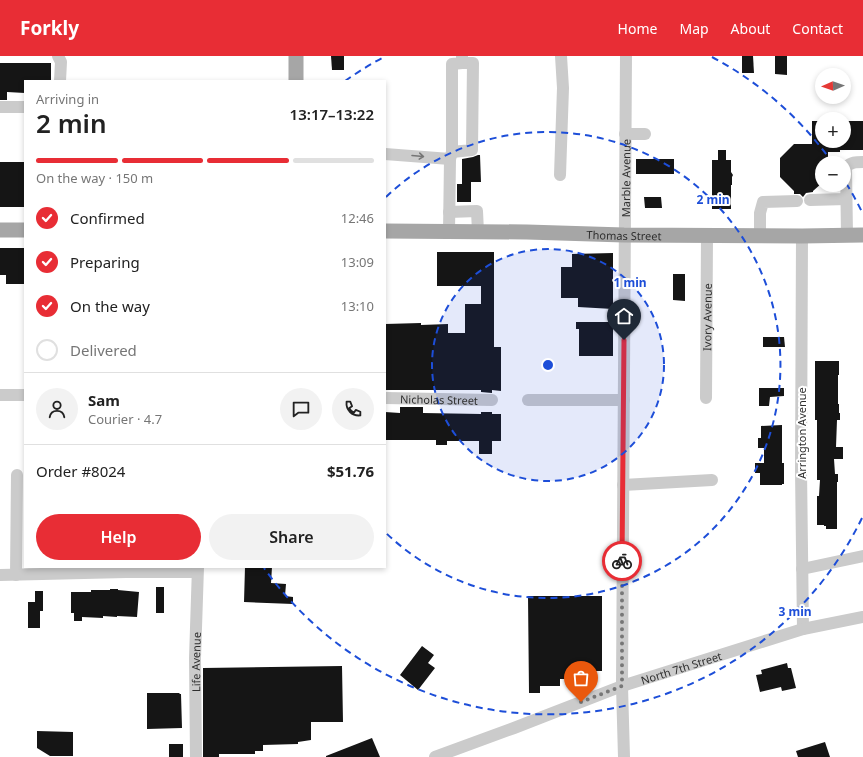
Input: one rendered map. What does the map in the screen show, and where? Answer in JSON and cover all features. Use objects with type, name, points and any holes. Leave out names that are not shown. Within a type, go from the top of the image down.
[{"type":"main road","points":[[296,56],[296,80]]},
{"type":"main road","points":[[0,230],[24,230]]},
{"type":"main road","name":"Thomas Street","points":[[386,231],[527,232],[707,236],[863,235]]},
{"type":"street","points":[[58,56],[61,62],[60,80]]},
{"type":"street","points":[[560,56],[563,88],[560,174]]},
{"type":"street","name":"Marble Avenue","points":[[624,757],[622,686],[622,485],[624,400],[626,56]]},
{"type":"street","points":[[386,154],[451,155],[472,150],[473,63],[462,60],[452,64],[451,155],[449,232]]},
{"type":"street","points":[[0,107],[24,107]]},
{"type":"street","points":[[625,134],[645,134]]},
{"type":"street","points":[[847,236],[846,167],[853,162],[863,162]]},
{"type":"street","points":[[810,200],[846,199]]},
{"type":"street","points":[[760,236],[760,212],[763,202],[797,201]]},
{"type":"street","points":[[449,212],[477,211],[478,232]]},
{"type":"street","name":"Ivory Avenue","points":[[706,398],[707,236]]},
{"type":"street","name":"Arrington Avenue","points":[[802,236],[801,470],[803,629]]},
{"type":"street","points":[[0,395],[24,395]]},
{"type":"street","name":"Nicholas Street","points":[[386,398],[492,400]]},
{"type":"street","points":[[528,400],[624,400]]},
{"type":"street","points":[[16,575],[17,475]]},
{"type":"street","points":[[622,485],[712,480]]},
{"type":"street","points":[[802,569],[863,556]]},
{"type":"street","points":[[0,575],[126,570],[198,570]]},
{"type":"street","name":"Life Avenue","points":[[196,757],[195,658],[198,570]]},
{"type":"street","name":"North 7th Street","points":[[435,757],[622,686],[803,629],[863,617]]},
{"type":"building","points":[[331,56],[344,56],[344,70],[332,70]]},
{"type":"building","points":[[742,56],[753,56],[754,73],[742,73]]},
{"type":"building","points":[[775,56],[787,56],[787,75],[775,74]]},
{"type":"building","points":[[0,63],[51,63],[51,80],[24,80],[24,93],[7,92],[7,100],[0,100]]},
{"type":"building","points":[[812,121],[815,121],[815,148],[851,148],[851,121],[863,121],[863,150],[840,150],[840,152],[828,152],[828,156],[815,156],[815,189],[813,192],[806,193],[803,197],[800,194],[794,194],[794,191],[780,177],[780,158],[794,144],[812,144]]},
{"type":"building","points":[[718,150],[726,150],[726,160],[731,160],[731,172],[733,175],[731,185],[731,209],[712,209],[712,160],[718,160]]},
{"type":"building","points":[[480,155],[481,182],[471,182],[471,202],[457,202],[457,184],[462,184],[462,159]]},
{"type":"building","points":[[636,159],[674,159],[674,174],[636,174]]},
{"type":"building","points":[[0,162],[24,162],[24,207],[0,207]]},
{"type":"building","points":[[644,197],[661,197],[662,208],[645,208]]},
{"type":"building","points":[[0,248],[24,248],[24,284],[6,284],[6,275],[0,275]]},
{"type":"building","points":[[437,252],[494,252],[494,347],[501,347],[501,391],[492,390],[492,393],[481,392],[481,390],[386,390],[386,324],[448,324],[448,333],[465,333],[465,304],[481,304],[481,286],[437,286]]},
{"type":"building","points":[[613,253],[613,309],[578,307],[578,298],[561,298],[561,267],[572,267],[572,254]]},
{"type":"building","points":[[673,274],[685,274],[685,301],[673,300]]},
{"type":"building","points":[[576,322],[613,322],[613,356],[579,356],[579,329],[576,329]]},
{"type":"building","points":[[763,337],[784,337],[785,347],[763,347]]},
{"type":"building","points":[[815,361],[839,361],[838,404],[840,420],[837,420],[836,447],[843,447],[843,459],[834,459],[835,474],[838,474],[837,529],[826,529],[826,526],[824,525],[817,525],[817,496],[819,496],[820,480],[817,480]]},
{"type":"building","points":[[759,388],[784,388],[784,396],[770,397],[769,406],[759,406]]},
{"type":"building","points":[[400,407],[423,407],[423,413],[481,414],[481,412],[492,412],[492,414],[501,414],[501,441],[492,441],[492,454],[479,454],[479,441],[447,441],[447,445],[436,445],[436,440],[386,440],[386,412],[400,413]]},
{"type":"building","points":[[782,425],[782,463],[784,463],[784,484],[760,485],[760,473],[755,473],[755,463],[764,463],[764,448],[758,448],[758,438],[761,438],[761,426]]},
{"type":"building","points":[[245,568],[272,568],[271,583],[286,584],[285,596],[293,597],[293,604],[244,602]]},
{"type":"building","points":[[156,587],[164,587],[164,613],[156,613]]},
{"type":"building","points":[[110,589],[139,592],[137,617],[82,617],[82,621],[74,621],[74,613],[71,613],[71,592],[91,592],[91,590]]},
{"type":"building","points":[[35,591],[43,591],[43,611],[40,611],[40,628],[28,628],[28,602],[35,602]]},
{"type":"building","points":[[528,596],[602,596],[602,671],[581,671],[581,679],[560,679],[560,686],[540,686],[540,693],[529,693]]},
{"type":"building","points":[[422,646],[434,655],[428,663],[435,668],[418,690],[400,675]]},
{"type":"building","points":[[787,663],[788,668],[791,668],[796,688],[782,691],[781,687],[760,692],[756,675],[762,674],[761,670]]},
{"type":"building","points":[[342,666],[343,722],[311,722],[311,740],[298,742],[298,744],[263,745],[263,751],[255,751],[255,754],[219,754],[219,757],[203,757],[203,668]]},
{"type":"building","points":[[147,693],[181,694],[182,728],[147,729]]},
{"type":"building","points":[[37,731],[73,732],[73,756],[50,756],[37,748]]},
{"type":"building","points":[[372,738],[380,757],[326,757],[326,756]]},
{"type":"building","points":[[825,742],[830,757],[798,757],[796,751]]},
{"type":"building","points":[[169,744],[183,744],[183,757],[169,757]]},
{"type":"way so far","points":[[581,702],[622,686],[622,561]]},
{"type":"route","points":[[622,561],[624,340]]}]
